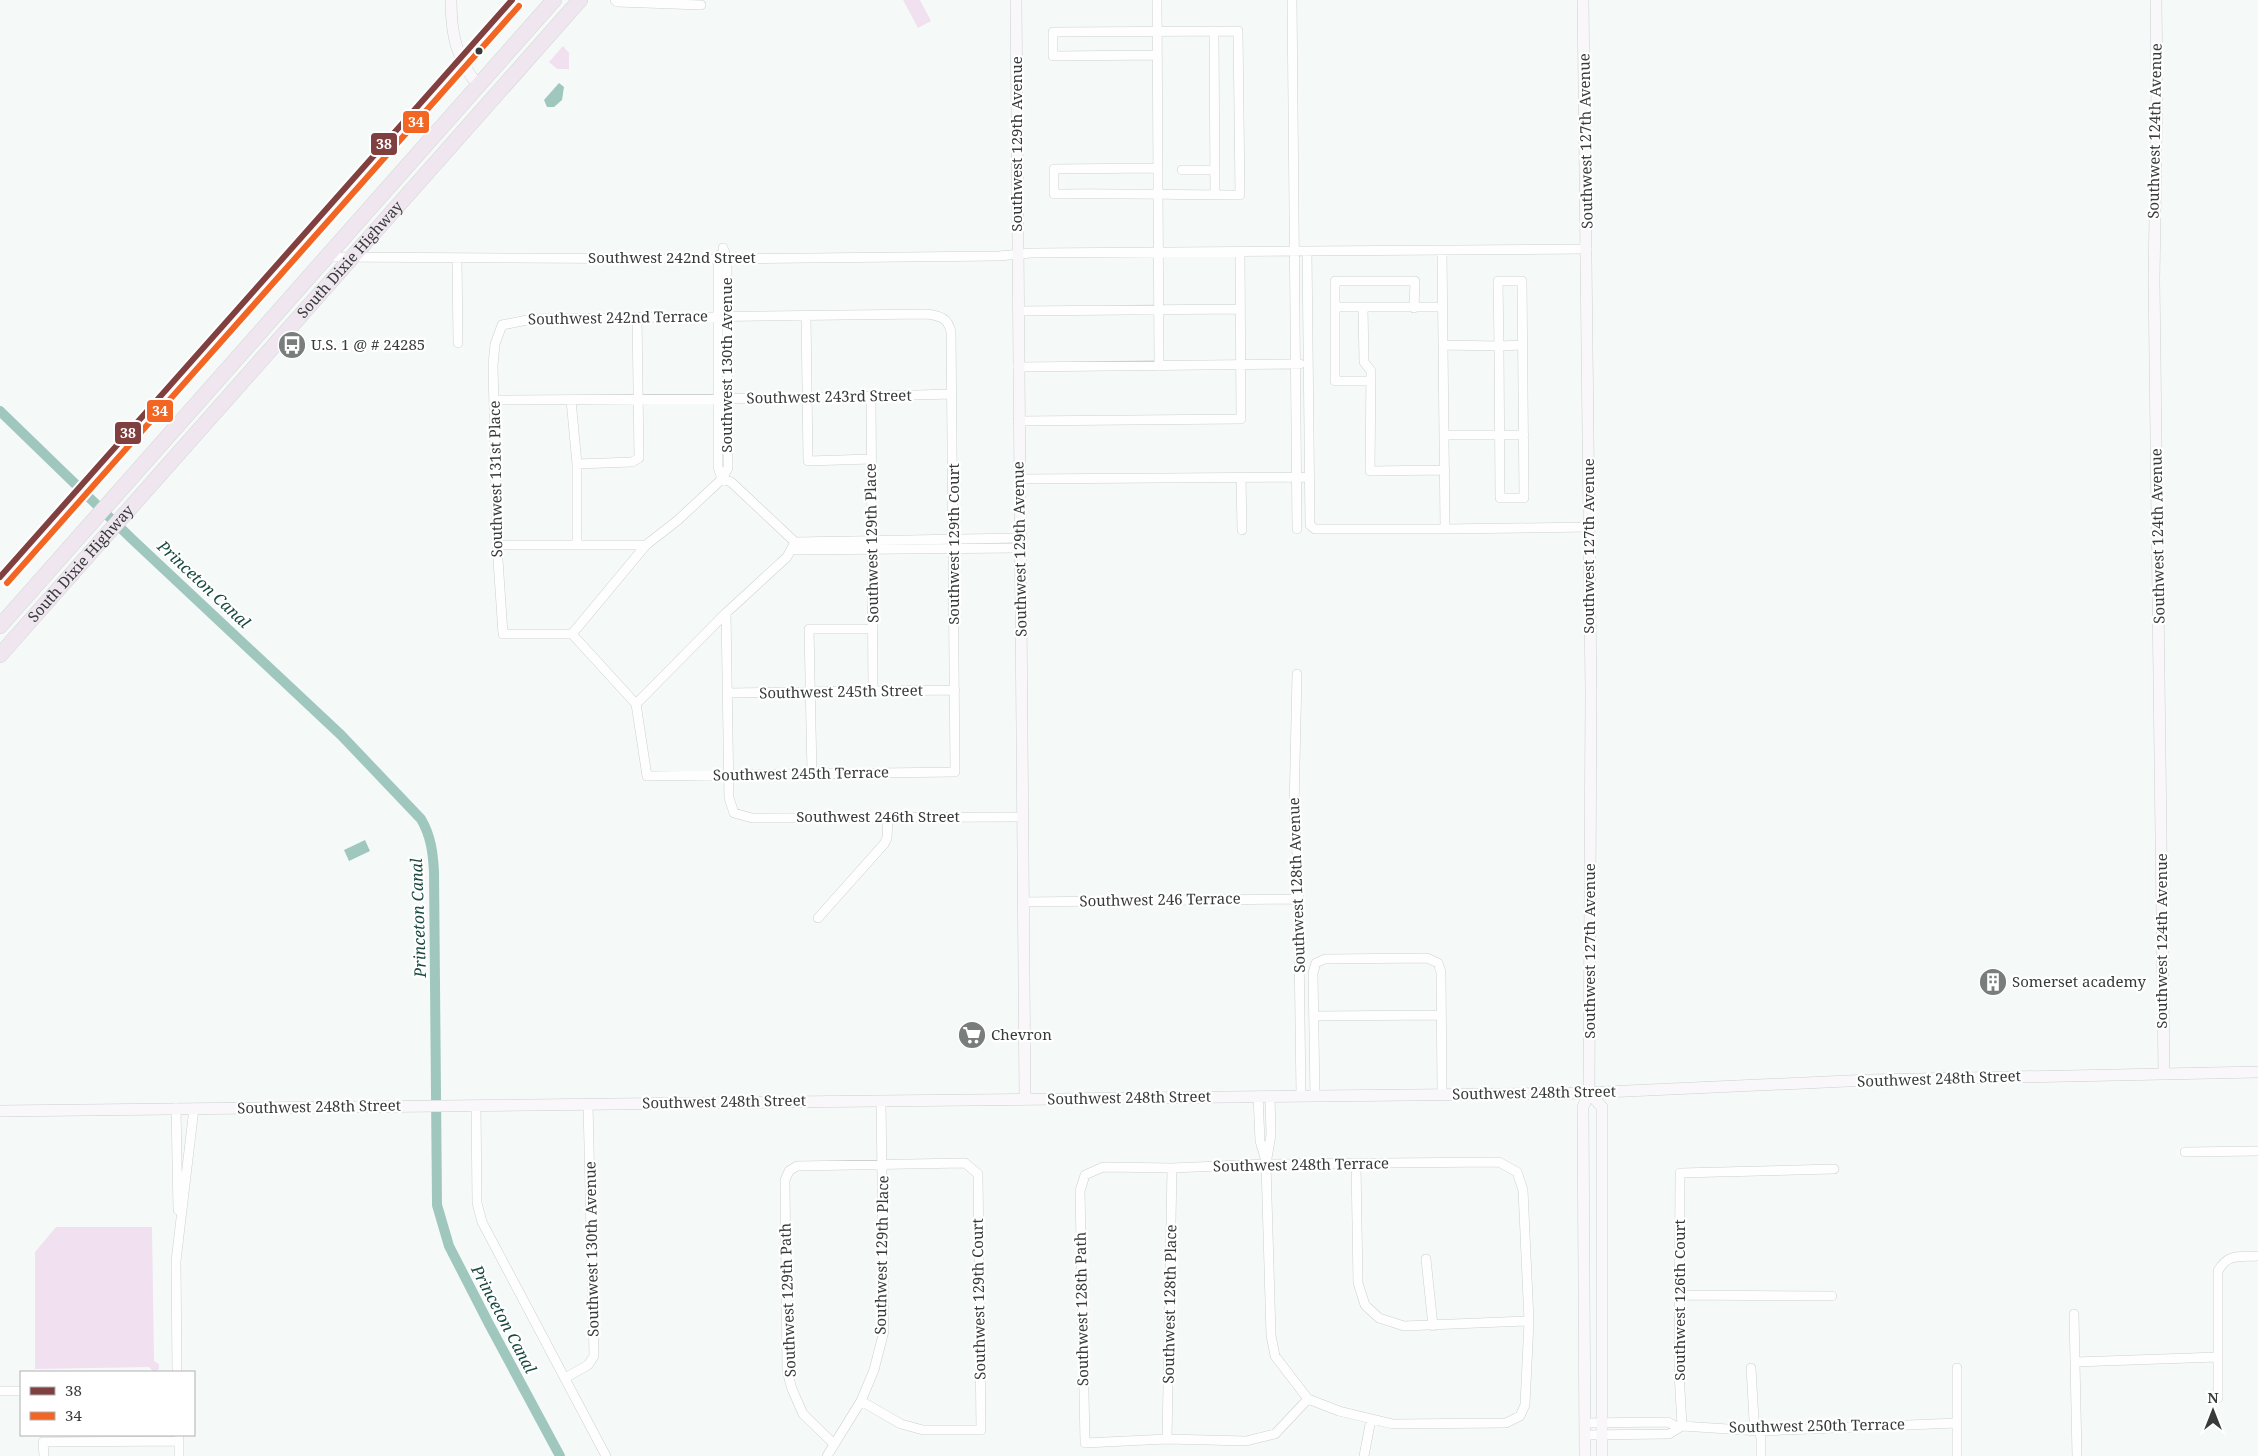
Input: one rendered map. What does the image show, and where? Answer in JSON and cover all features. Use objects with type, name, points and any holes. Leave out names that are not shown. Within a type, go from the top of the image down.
[{"type":"highway","name":"South Dixie Highway","points":[[0,626],[554,0]]},
{"type":"highway","points":[[412,191],[419,169],[472,108],[477,96],[478,85],[487,84],[501,75],[547,23],[572,0]]},
{"type":"highway","name":"South Dixie Highway","points":[[0,655],[580,0]]},
{"type":"highway","points":[[196,433],[196,420],[200,414],[267,339],[282,307]]},
{"type":"street","points":[[451,0],[452,33],[457,52],[467,72],[478,85]]},
{"type":"street","points":[[614,0],[617,2],[701,5]]},
{"type":"street","name":"Southwest 129th Avenue","points":[[1016,0],[1025,1099]]},
{"type":"street","points":[[1157,0],[1159,366]]},
{"type":"street","points":[[1292,0],[1296,529]]},
{"type":"street","name":"Southwest 127th Avenue","points":[[1583,0],[1589,527],[1590,1093],[1583,1107],[1585,1456]]},
{"type":"street","name":"Southwest 124th Avenue","points":[[2156,0],[2157,85],[2154,280],[2164,1073]]},
{"type":"street","points":[[1214,31],[1215,195]]},
{"type":"street","points":[[1157,55],[1053,56],[1053,32],[1238,31],[1240,195],[1054,194],[1054,169],[1158,168]]},
{"type":"street","points":[[1182,170],[1215,170]]},
{"type":"street","name":"Southwest 242nd Street","points":[[326,258],[722,258],[1294,250],[1442,251],[1587,249]]},
{"type":"street","points":[[1018,421],[1240,419],[1240,251]]},
{"type":"street","points":[[1307,251],[1310,525],[1314,529],[1589,527]]},
{"type":"street","points":[[1442,251],[1445,529]]},
{"type":"street","points":[[457,258],[458,342]]},
{"type":"street","name":"Southwest 130th Avenue","points":[[722,258],[723,398],[718,467],[722,479]]},
{"type":"street","points":[[1371,381],[1335,381],[1335,281],[1415,281],[1414,308]]},
{"type":"street","points":[[1498,281],[1522,281],[1524,498],[1500,498],[1499,346],[1498,281]]},
{"type":"street","points":[[1335,307],[1443,307]]},
{"type":"street","points":[[1363,307],[1364,362],[1371,371],[1370,471],[1445,470]]},
{"type":"street","points":[[1018,311],[1240,309]]},
{"type":"street","name":"Southwest 242nd Terrace","points":[[502,325],[532,319],[637,317],[927,314],[944,318]]},
{"type":"street","points":[[806,315],[808,461],[871,459]]},
{"type":"street","points":[[577,464],[637,460],[640,449],[637,317]]},
{"type":"street","name":"Southwest 129th Court","points":[[944,318],[948,321],[951,332],[955,772]]},
{"type":"street","name":"Southwest 131st Place","points":[[502,325],[497,337],[494,355],[497,545],[503,634],[572,634]]},
{"type":"street","points":[[1443,346],[1523,346]]},
{"type":"street","points":[[1018,366],[1308,364]]},
{"type":"street","name":"Southwest 243rd Street","points":[[495,400],[807,398],[952,394]]},
{"type":"street","name":"Southwest 129th Place","points":[[871,396],[873,691]]},
{"type":"street","points":[[571,400],[577,464],[577,544]]},
{"type":"street","points":[[1444,434],[1524,435]]},
{"type":"street","points":[[1241,477],[1242,530]]},
{"type":"street","points":[[1019,479],[1309,477]]},
{"type":"street","points":[[794,546],[787,557],[726,613],[636,704],[572,634],[646,545],[678,520],[722,479],[731,482],[794,546],[1020,543]]},
{"type":"street","points":[[497,545],[646,545]]},
{"type":"street","points":[[726,613],[729,775]]},
{"type":"street","points":[[812,774],[809,629],[873,629]]},
{"type":"street","name":"Southwest 128th Avenue","points":[[1297,674],[1294,809],[1298,899],[1301,1096]]},
{"type":"street","name":"Southwest 245th Street","points":[[727,693],[954,690]]},
{"type":"street","name":"Southwest 245th Terrace","points":[[636,704],[647,776],[955,772]]},
{"type":"street","name":"Southwest 246th Street","points":[[729,775],[730,804],[734,813],[752,818],[1022,816]]},
{"type":"street","points":[[818,918],[884,844],[888,838],[888,817]]},
{"type":"street","name":"Southwest 246 Terrace","points":[[1022,902],[1298,899]]},
{"type":"street","points":[[1314,1096],[1313,973],[1317,962],[1325,959],[1427,958],[1435,961],[1441,972],[1442,1094]]},
{"type":"street","points":[[1314,1016],[1441,1015]]},
{"type":"street","name":"Southwest 248th Street","points":[[0,1111],[1590,1093],[1869,1080],[2258,1072]]},
{"type":"street","points":[[1590,1093],[1602,1107],[1602,1456]]},
{"type":"street","points":[[1258,1096],[1260,1141],[1266,1164]]},
{"type":"street","points":[[1270,1096],[1271,1135],[1266,1164],[1271,1335],[1276,1356],[1308,1399],[1339,1411],[1393,1424],[1506,1423],[1520,1416],[1525,1405],[1529,1321],[1404,1326],[1379,1318],[1365,1305],[1358,1283],[1356,1164]]},
{"type":"street","name":"Southwest 129th Place","points":[[828,1456],[861,1401],[874,1370],[884,1331],[882,1101]]},
{"type":"street","name":"Southwest 130th Avenue","points":[[565,1378],[588,1366],[594,1356],[588,1104]]},
{"type":"street","points":[[476,1106],[479,1213],[485,1230],[606,1456]]},
{"type":"street","points":[[176,1108],[180,1220]]},
{"type":"street","points":[[177,1371],[176,1270],[180,1220],[194,1108]]},
{"type":"street","points":[[2185,1152],[2258,1151]]},
{"type":"street","name":"Southwest 248th Terrace","points":[[1085,1175],[1103,1167],[1172,1168],[1266,1164],[1499,1162],[1517,1172],[1523,1190],[1529,1321]]},
{"type":"street","name":"Southwest 129th Court","points":[[861,1401],[901,1424],[922,1430],[981,1430],[978,1174],[974,1168],[965,1163],[883,1164]]},
{"type":"street","name":"Southwest 129th Path","points":[[834,1444],[803,1414],[792,1389],[787,1371],[785,1180],[789,1172],[797,1166],[883,1164]]},
{"type":"street","name":"Southwest 128th Place","points":[[1167,1439],[1172,1168]]},
{"type":"street","name":"Southwest 126th Court","points":[[1679,1426],[1680,1174],[1834,1169]]},
{"type":"street","name":"Southwest 128th Path","points":[[1085,1175],[1080,1191],[1086,1443],[1167,1439]]},
{"type":"street","points":[[2218,1398],[2218,1271],[2223,1262],[2232,1257],[2258,1256]]},
{"type":"street","points":[[1426,1259],[1433,1326]]},
{"type":"street","points":[[1679,1295],[1832,1296]]},
{"type":"street","points":[[2074,1314],[2078,1456]]},
{"type":"street","points":[[2075,1362],[2218,1357]]},
{"type":"street","points":[[1751,1368],[1754,1420],[1759,1430],[1761,1456]]},
{"type":"street","points":[[1957,1368],[1957,1456]]},
{"type":"street","points":[[0,1391],[20,1390]]},
{"type":"street","points":[[1167,1439],[1246,1441],[1275,1434],[1308,1399]]},
{"type":"street","points":[[1364,1456],[1371,1419]]},
{"type":"street","name":"Southwest 250th Terrace","points":[[1585,1423],[1668,1422],[1679,1426],[1759,1430],[1957,1423]]},
{"type":"street","name":"Southwest 250th Terrace","points":[[1585,1435],[1669,1434],[1679,1426]]},
{"type":"street","points":[[44,1456],[43,1442],[179,1438],[179,1456]]},
{"type":"shaded area","points":[[903,0],[920,0],[931,21],[918,28]]},
{"type":"shaded area","points":[[563,46],[569,53],[569,69],[557,69],[549,62]]},
{"type":"shaded area","points":[[559,83],[564,87],[562,100],[554,107],[547,107],[544,100]]},
{"type":"shaded area","points":[[365,840],[370,851],[349,861],[344,850]]},
{"type":"shaded area","points":[[56,1227],[152,1227],[154,1361],[159,1364],[159,1369],[153,1371],[149,1367],[35,1369],[35,1252]]},
{"type":"waterway","name":"Princeton Canal","points":[[0,411],[133,540],[341,735],[421,819],[431,845],[434,872],[437,1205],[449,1246],[560,1456]]},
{"type":"transit line","name":"38","points":[[0,577],[512,0]]},
{"type":"transit line","name":"34","points":[[7,583],[519,6]]},
{"type":"place","name":"U.S. 1 @ # 24285","points":[[292,345]]},
{"type":"place","name":"Somerset academy","points":[[1993,982]]},
{"type":"place","name":"Chevron","points":[[972,1035]]}]
